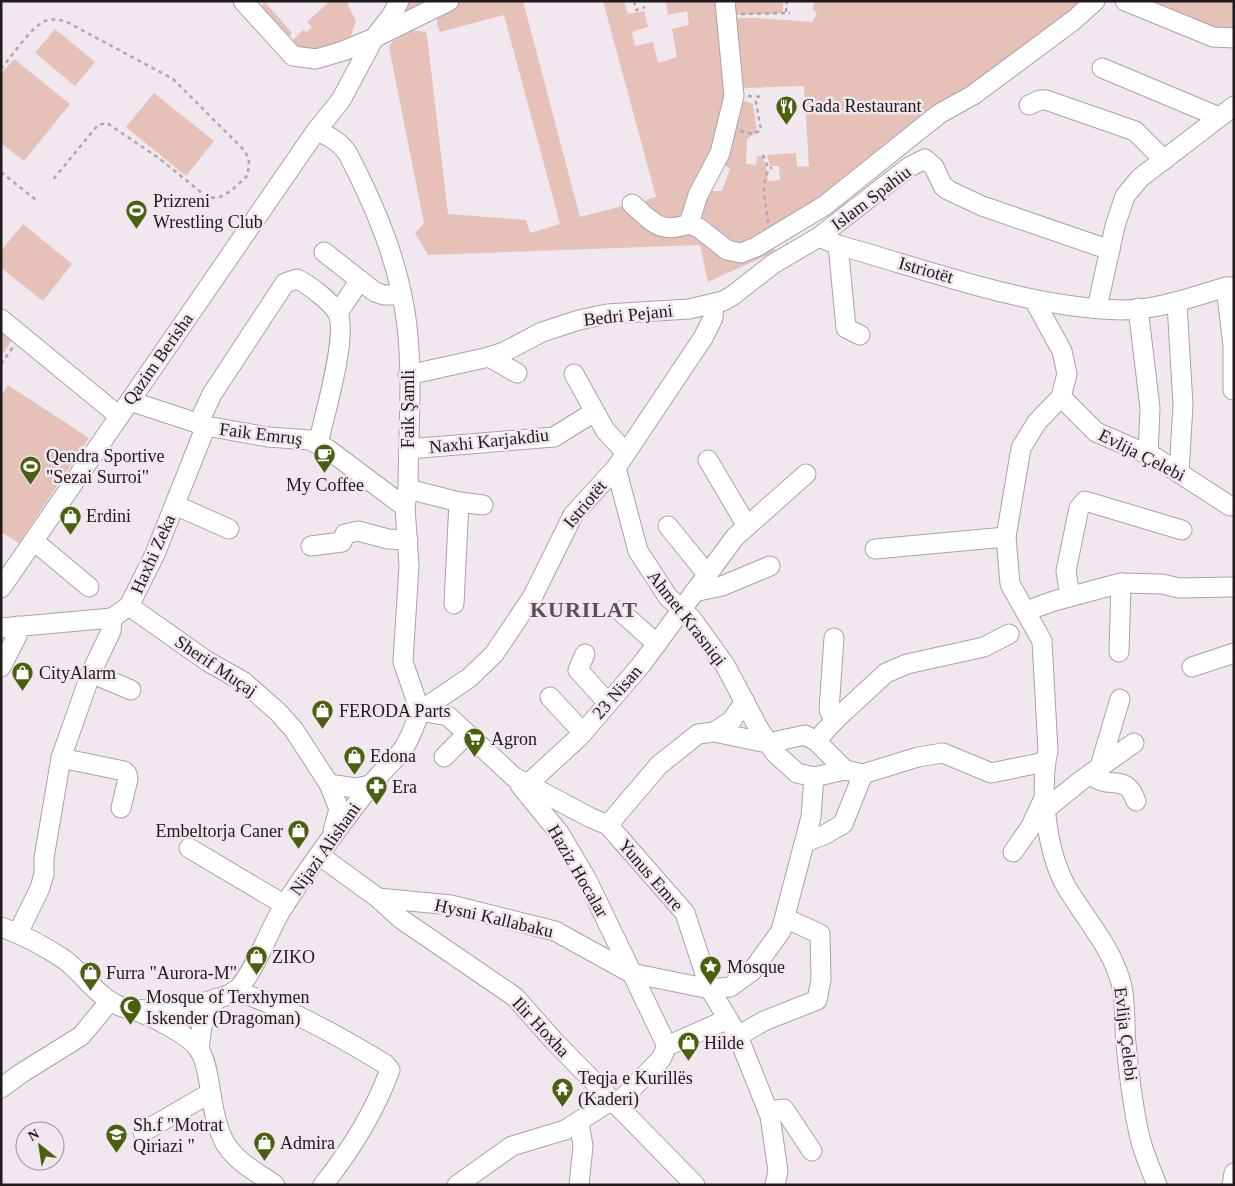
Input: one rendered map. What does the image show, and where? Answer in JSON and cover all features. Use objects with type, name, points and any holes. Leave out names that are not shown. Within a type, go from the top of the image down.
[{"type":"street","points":[[243,1],[293,56],[316,58],[374,38],[449,1]]},
{"type":"street","name":"Qazim Berisha","points":[[1,588],[316,131],[341,100],[374,38],[392,15],[399,1]]},
{"type":"street","points":[[632,204],[659,228],[674,229],[689,224],[700,228],[728,250],[741,253],[768,240],[824,206],[939,114],[973,95],[1074,20],[1095,1]]},
{"type":"street","points":[[1125,1],[1213,38],[1234,38]]},
{"type":"street","points":[[689,224],[698,195],[716,160],[728,128],[734,96],[726,8]]},
{"type":"street","points":[[1102,68],[1227,111]]},
{"type":"street","points":[[1029,105],[1040,100],[1046,100],[1135,131],[1164,160]]},
{"type":"street","points":[[1098,308],[1119,209],[1125,196],[1140,178],[1227,111]]},
{"type":"street","name":"Faik Şamli","points":[[316,131],[329,135],[348,154],[378,218],[402,295],[407,327],[408,449],[406,498],[409,566],[403,662],[420,711]]},
{"type":"street","name":"Islam Spahiu","points":[[714,304],[732,296],[773,264],[819,237],[910,167],[925,159],[934,167],[943,186],[948,190],[982,206],[1110,250]]},
{"type":"street","name":"Istriotët","points":[[819,237],[838,245],[1034,300],[1098,308],[1123,310],[1177,303],[1230,287]]},
{"type":"street","points":[[838,245],[846,328],[860,335]]},
{"type":"street","points":[[324,252],[375,292],[384,296],[402,295]]},
{"type":"street","name":"Haxhi Zeka","points":[[112,618],[129,606],[155,554],[175,505],[212,394],[285,284],[293,279],[302,282],[338,313]]},
{"type":"street","points":[[318,444],[338,350],[341,330],[338,313],[360,280]]},
{"type":"street","points":[[1230,287],[1233,390]]},
{"type":"street","name":"Evlija Çelebi","points":[[1034,300],[1062,351],[1068,374],[1061,397],[1037,422],[1021,448],[1006,537],[1010,584],[1042,641],[1048,751],[1045,762],[1046,802],[1054,862],[1067,888],[1095,929],[1112,960],[1122,986],[1126,1042],[1140,1139],[1157,1185]]},
{"type":"street","points":[[1177,303],[1183,405],[1179,473]]},
{"type":"street","name":"Istriotët","points":[[420,711],[469,678],[494,654],[533,596],[572,515],[621,461],[703,338],[713,318],[714,304]]},
{"type":"street","name":"Bedri Pejani","points":[[408,375],[489,357],[542,332],[579,320],[607,314],[680,309],[714,304]]},
{"type":"street","points":[[1138,308],[1150,408],[1148,454]]},
{"type":"street","points":[[1,319],[119,416]]},
{"type":"street","points":[[489,357],[517,373]]},
{"type":"street","points":[[574,374],[594,412],[614,441],[621,461]]},
{"type":"street","name":"Evlija Çelebi","points":[[1061,397],[1096,432],[1148,454],[1230,506]]},
{"type":"street","name":"Faik Emruş","points":[[130,401],[202,425],[268,437],[310,440],[406,498]]},
{"type":"street","name":"Naxhi Karjakdiu","points":[[408,449],[554,437],[594,412]]},
{"type":"street","points":[[708,460],[746,526]]},
{"type":"street","name":"Ahmet Krasniqi","points":[[621,461],[638,551],[668,597],[706,638],[725,665],[775,753],[797,773],[814,777]]},
{"type":"street","name":"23 Nisan","points":[[521,780],[582,732],[657,644],[682,611],[706,574],[735,537],[806,474]]},
{"type":"street","points":[[406,498],[483,505]]},
{"type":"street","points":[[1070,597],[1066,571],[1079,508],[1085,501],[1182,530]]},
{"type":"street","points":[[454,604],[459,502]]},
{"type":"street","points":[[175,505],[229,529]]},
{"type":"street","points":[[668,526],[706,574]]},
{"type":"street","points":[[311,546],[342,542],[345,534],[358,531],[388,540],[408,540]]},
{"type":"street","points":[[875,549],[1006,537]]},
{"type":"street","points":[[34,542],[89,587]]},
{"type":"street","points":[[694,592],[722,586],[770,566]]},
{"type":"street","points":[[1119,652],[1121,583]]},
{"type":"street","points":[[1026,612],[1070,597],[1121,583],[1162,584],[1179,588],[1234,587]]},
{"type":"street","name":"Sherif Muçaj","points":[[129,606],[207,661],[244,682],[272,706],[294,730],[329,784],[339,809],[330,839]]},
{"type":"street","points":[[620,611],[657,644]]},
{"type":"street","points":[[10,627],[112,618],[111,631],[91,673],[60,758],[44,874],[40,888],[10,930],[65,960],[110,1001],[184,1036],[199,1050],[205,1065],[214,1112],[224,1142],[233,1154],[275,1185]]},
{"type":"street","points":[[1,667],[17,636],[10,627]]},
{"type":"street","points":[[816,741],[834,720],[886,673],[907,664],[984,647],[1008,634]]},
{"type":"street","points":[[834,638],[829,710],[834,720]]},
{"type":"street","points":[[1192,667],[1234,653]]},
{"type":"street","points":[[585,654],[578,670],[608,703]]},
{"type":"street","points":[[91,673],[131,690]]},
{"type":"street","points":[[550,697],[582,732]]},
{"type":"street","points":[[1120,699],[1095,772],[1099,782],[1124,783],[1132,791],[1136,801]]},
{"type":"street","points":[[714,732],[731,721],[745,702]]},
{"type":"street","name":"Yunus Emre","points":[[420,711],[448,716],[521,780],[591,818],[608,825],[685,913],[710,989],[738,1036],[768,1111],[777,1155],[778,1171],[775,1185]]},
{"type":"street","name":"Nijazi Alishani","points":[[235,991],[244,981],[285,905],[330,839],[370,785],[404,749],[412,734],[420,711]]},
{"type":"street","points":[[608,825],[666,759],[698,734],[714,732],[768,743],[806,735],[816,741],[845,770]]},
{"type":"street","points":[[444,757],[467,734]]},
{"type":"street","name":"Evlija Çelebi","points":[[1013,852],[1046,802],[1095,772],[1134,743]]},
{"type":"street","points":[[631,973],[710,989],[730,987],[752,971],[781,931],[811,817],[814,777],[845,770],[863,774],[918,757],[943,753],[991,773],[1045,762]]},
{"type":"street","points":[[60,758],[124,771],[128,779],[121,808]]},
{"type":"street","points":[[804,848],[843,824],[863,774]]},
{"type":"street","name":"Haziz Hocalar","points":[[521,780],[560,834],[586,878],[667,1046]]},
{"type":"street","points":[[329,784],[355,788],[370,785]]},
{"type":"street","points":[[189,848],[285,905]]},
{"type":"street","name":"Ilir Hoxha","points":[[319,855],[378,898],[401,919],[515,997],[554,1041],[696,1185]]},
{"type":"street","name":"Hysni Kallabaku","points":[[378,898],[451,905],[555,930],[631,973]]},
{"type":"street","points":[[738,1036],[764,1021],[817,1000],[821,980],[820,934],[785,918]]},
{"type":"street","points":[[130,1009],[179,1007],[217,998],[235,991],[261,1000],[329,1031],[385,1064],[390,1070],[375,1106],[357,1138],[323,1185]]},
{"type":"street","points":[[199,1050],[202,1025],[217,998]]},
{"type":"street","points":[[1,1088],[81,1036],[110,1001]]},
{"type":"street","points":[[457,1185],[512,1146],[574,1125],[614,1103],[661,1059],[667,1046],[728,1019]]},
{"type":"street","points":[[143,1132],[210,1093]]},
{"type":"street","points":[[768,1111],[784,1109],[812,1151]]},
{"type":"street","points":[[574,1125],[580,1128],[583,1146],[578,1185]]},
{"type":"street","points":[[1232,1185],[1234,1174]]},
{"type":"path","points":[[634,1],[636,10],[645,7]]},
{"type":"path","points":[[726,8],[788,13],[787,1]]},
{"type":"path","points":[[1,69],[35,28],[45,21],[54,19],[65,21],[173,78],[244,150],[250,166],[248,175],[231,191],[220,197],[208,198],[160,159],[107,123],[98,126],[51,182]]},
{"type":"path","points":[[728,128],[753,134],[761,130],[755,97]]},
{"type":"path","points":[[763,155],[769,170]]},
{"type":"path","points":[[768,240],[765,179],[772,167]]},
{"type":"path","points":[[1,172],[36,200]]},
{"type":"path","points":[[1,364],[21,335]]},
{"type":"shaded area","points":[[330,1],[349,1],[348,5],[356,21],[349,41],[312,50],[292,44],[292,41],[303,30],[306,32],[312,27],[307,22]]},
{"type":"shaded area","points":[[402,1],[440,1],[407,18],[399,9]]},
{"type":"shaded area","points":[[460,1],[523,1],[580,217],[630,204],[696,230],[726,252],[769,242],[776,251],[708,282],[700,245],[428,255],[415,233],[424,223],[389,47],[392,42],[410,30],[426,32],[427,36],[448,214],[526,220],[530,233],[560,224],[504,15],[440,32],[437,25],[437,14]]},
{"type":"shaded area","points":[[603,1],[624,1],[628,14],[644,11],[648,27],[632,32],[635,46],[653,42],[658,63],[677,57],[672,29],[689,25],[687,11],[668,15],[666,1],[721,1],[729,101],[690,209],[675,225],[647,210],[646,200],[656,197]]},
{"type":"shaded area","points":[[726,1],[786,1],[783,3],[783,13],[790,13],[727,15]]},
{"type":"shaded area","points":[[807,1],[1095,1],[1074,20],[741,253],[699,228],[703,191],[722,191],[730,169],[721,162],[740,104],[745,101],[753,104],[757,132],[747,139],[746,164],[756,165],[757,156],[762,156],[767,170],[768,181],[780,180],[779,166],[770,166],[767,155],[796,153],[797,167],[809,166],[804,86],[740,88],[729,18],[812,22],[817,14],[813,9],[814,2]]},
{"type":"shaded area","points":[[1125,1],[1234,1],[1234,31],[1217,32]]},
{"type":"shaded area","points":[[265,2],[292,33],[287,38],[260,7]]},
{"type":"shaded area","points":[[55,29],[95,62],[75,86],[35,53]]},
{"type":"shaded area","points":[[14,59],[70,104],[24,161],[1,143],[1,74]]},
{"type":"shaded area","points":[[154,93],[214,141],[186,176],[126,127]]},
{"type":"shaded area","points":[[23,224],[72,264],[43,301],[1,268],[1,251]]},
{"type":"shaded area","points":[[1,331],[12,340],[1,357]]},
{"type":"shaded area","name":"Qendra Sportive \"Sezai Surroi\"","points":[[8,385],[89,438],[19,543],[1,532],[1,396]]},
{"type":"shaded area","points":[[200,1011],[195,1028],[188,1038],[165,1014]]},
{"type":"place","name":"Gada Restaurant","points":[[786,125]]},
{"type":"place","name":"Prizreni Wrestling Club","points":[[137,230]]},
{"type":"place","name":"My Coffee","points":[[325,474]]},
{"type":"place","name":"Qendra Sportive \"Sezai Surroi\"","points":[[30,485]]},
{"type":"place","name":"Erdini","points":[[70,535]]},
{"type":"place","name":"CityAlarm","points":[[23,692]]},
{"type":"place","name":"FERODA Parts","points":[[323,730]]},
{"type":"place","name":"Agron","points":[[475,758]]},
{"type":"place","name":"Edona","points":[[354,775]]},
{"type":"place","name":"Era","points":[[376,806]]},
{"type":"place","name":"Embeltorja Caner","points":[[299,850]]},
{"type":"place","name":"ZIKO","points":[[256,976]]},
{"type":"place","name":"Mosque","points":[[711,986]]},
{"type":"place","name":"Furra \"Aurora-M\"","points":[[90,992]]},
{"type":"place","name":"Mosque of Terxhymen Iskender (Dragoman)","points":[[130,1026]]},
{"type":"place","name":"Hilde","points":[[688,1062]]},
{"type":"place","name":"Teqja e Kurillës (Kaderi)","points":[[562,1107]]},
{"type":"place","name":"Sh.f \"Motrat Qiriazi \"","points":[[117,1154]]},
{"type":"place","name":"Admira","points":[[264,1162]]},
{"type":"district","name":"KURILAT","points":[[584,609]]}]
